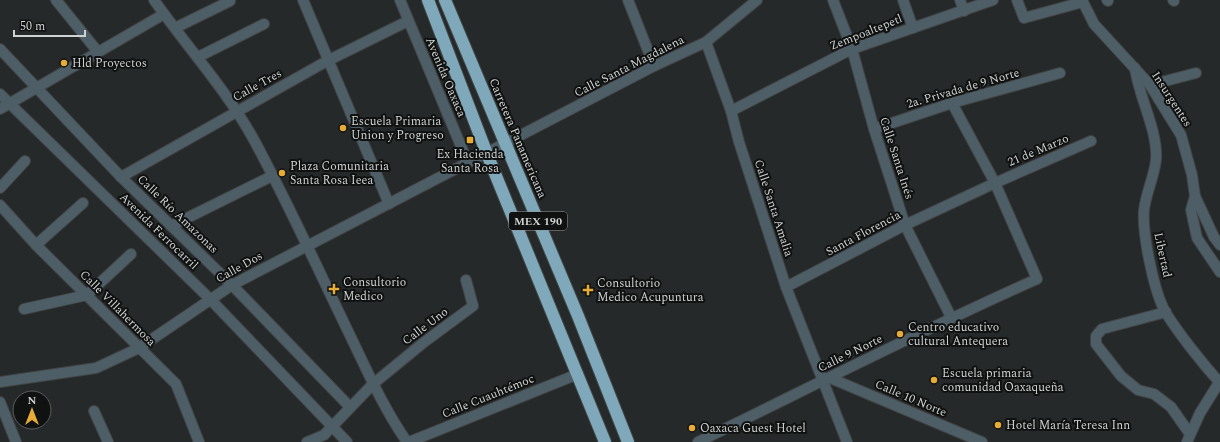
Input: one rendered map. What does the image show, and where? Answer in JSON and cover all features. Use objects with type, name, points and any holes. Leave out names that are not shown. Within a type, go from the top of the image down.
[{"type":"highway","name":"MEX 190","points":[[428,0],[487,154],[605,442]]},
{"type":"highway","name":"Carretera Panamericana","points":[[445,0],[578,316],[628,442]]},
{"type":"street","points":[[56,0],[98,52]]},
{"type":"street","points":[[154,0],[198,56],[237,111],[308,246],[389,416],[408,442]]},
{"type":"street","points":[[303,0],[327,61],[389,204]]},
{"type":"street","name":"Avenida Oaxaca","points":[[400,0],[468,163]]},
{"type":"street","points":[[628,0],[654,66]]},
{"type":"street","name":"Calle Santa Magdalena","points":[[487,154],[654,66],[706,42],[756,0]]},
{"type":"street","name":"Calle Santa Inés","points":[[833,0],[852,49],[874,129],[905,225],[951,317]]},
{"type":"street","points":[[903,0],[912,28]]},
{"type":"street","points":[[960,0],[964,11]]},
{"type":"street","name":"Zempoaltepetl","points":[[731,111],[852,49],[993,0]]},
{"type":"street","points":[[1017,0],[1024,18],[1083,1]]},
{"type":"street","points":[[175,28],[230,1]]},
{"type":"street","name":"Insurgentes","points":[[1083,1],[1094,24],[1150,85],[1181,135],[1190,163],[1195,196],[1191,210],[1197,238],[1220,272]]},
{"type":"street","points":[[0,109],[164,14]]},
{"type":"street","name":"Calle Tres","points":[[121,177],[327,61],[408,21]]},
{"type":"street","points":[[198,56],[264,24]]},
{"type":"street","name":"Calle Santa Amalia","points":[[706,42],[731,111],[739,142],[786,287],[827,380],[847,442]]},
{"type":"street","name":"Calle Río Amazonas","points":[[0,49],[121,177],[232,285],[350,407]]},
{"type":"street","name":"Libertad","points":[[1135,68],[1137,83],[1154,139],[1156,160],[1144,210],[1144,237],[1156,282],[1166,312],[1220,382]]},
{"type":"street","name":"2a. Privada de 9 Norte","points":[[874,129],[952,103],[1060,73]]},
{"type":"street","points":[[1150,85],[1196,73]]},
{"type":"street","name":"Avenida Ferrocarril","points":[[0,94],[210,299],[347,442]]},
{"type":"street","points":[[952,103],[995,182]]},
{"type":"street","name":"21 de Marzo","points":[[995,182],[1091,141]]},
{"type":"street","name":"Calle Dos","points":[[0,382],[96,368],[139,348],[232,285],[487,154]]},
{"type":"street","points":[[0,188],[25,161]]},
{"type":"street","points":[[171,226],[272,176]]},
{"type":"street","name":"Santa Florencia","points":[[786,287],[905,225],[995,182]]},
{"type":"street","name":"Calle 9 Norte","points":[[698,442],[827,380],[951,317],[1037,279],[995,182]]},
{"type":"street","points":[[1195,196],[1214,238],[1220,245]]},
{"type":"street","points":[[36,244],[83,203]]},
{"type":"street","name":"Calle Villahermosa","points":[[0,205],[36,244],[176,384],[199,442]]},
{"type":"street","points":[[24,309],[87,295],[131,254]]},
{"type":"street","name":"Calle Uno","points":[[373,384],[423,343],[473,306],[466,280]]},
{"type":"street","points":[[1166,312],[1102,329],[1096,336],[1096,344],[1121,376],[1138,390],[1154,394],[1171,407],[1189,438]]},
{"type":"street","name":"Calle Cuauhtémoc","points":[[408,442],[578,374]]},
{"type":"street","name":"Calle 10 Norte","points":[[827,380],[982,442]]},
{"type":"street","points":[[1189,438],[1200,413],[1220,382]]},
{"type":"street","points":[[307,442],[324,435],[373,384]]},
{"type":"street","points":[[0,402],[16,442]]},
{"type":"street","points":[[94,411],[108,442]]},
{"type":"place","name":"Hld Proyectos","points":[[64,63]]},
{"type":"place","name":"Escuela Primaria Union y Progreso","points":[[343,128]]},
{"type":"place","name":"Ex Hacienda Santa Rosa","points":[[470,140]]},
{"type":"place","name":"Plaza Comunitaria Santa Rosa Ieea","points":[[282,173]]},
{"type":"place","name":"Consultorio Medico","points":[[334,289]]},
{"type":"place","name":"Consultorio Medico Acupuntura","points":[[588,290]]},
{"type":"place","name":"Centro educativo cultural Antequera","points":[[900,334]]},
{"type":"place","name":"Escuela primaria comunidad Oaxaqueña","points":[[934,380]]},
{"type":"place","name":"Hotel María Teresa Inn","points":[[998,425]]},
{"type":"place","name":"Oaxaca Guest Hotel","points":[[692,428]]}]
